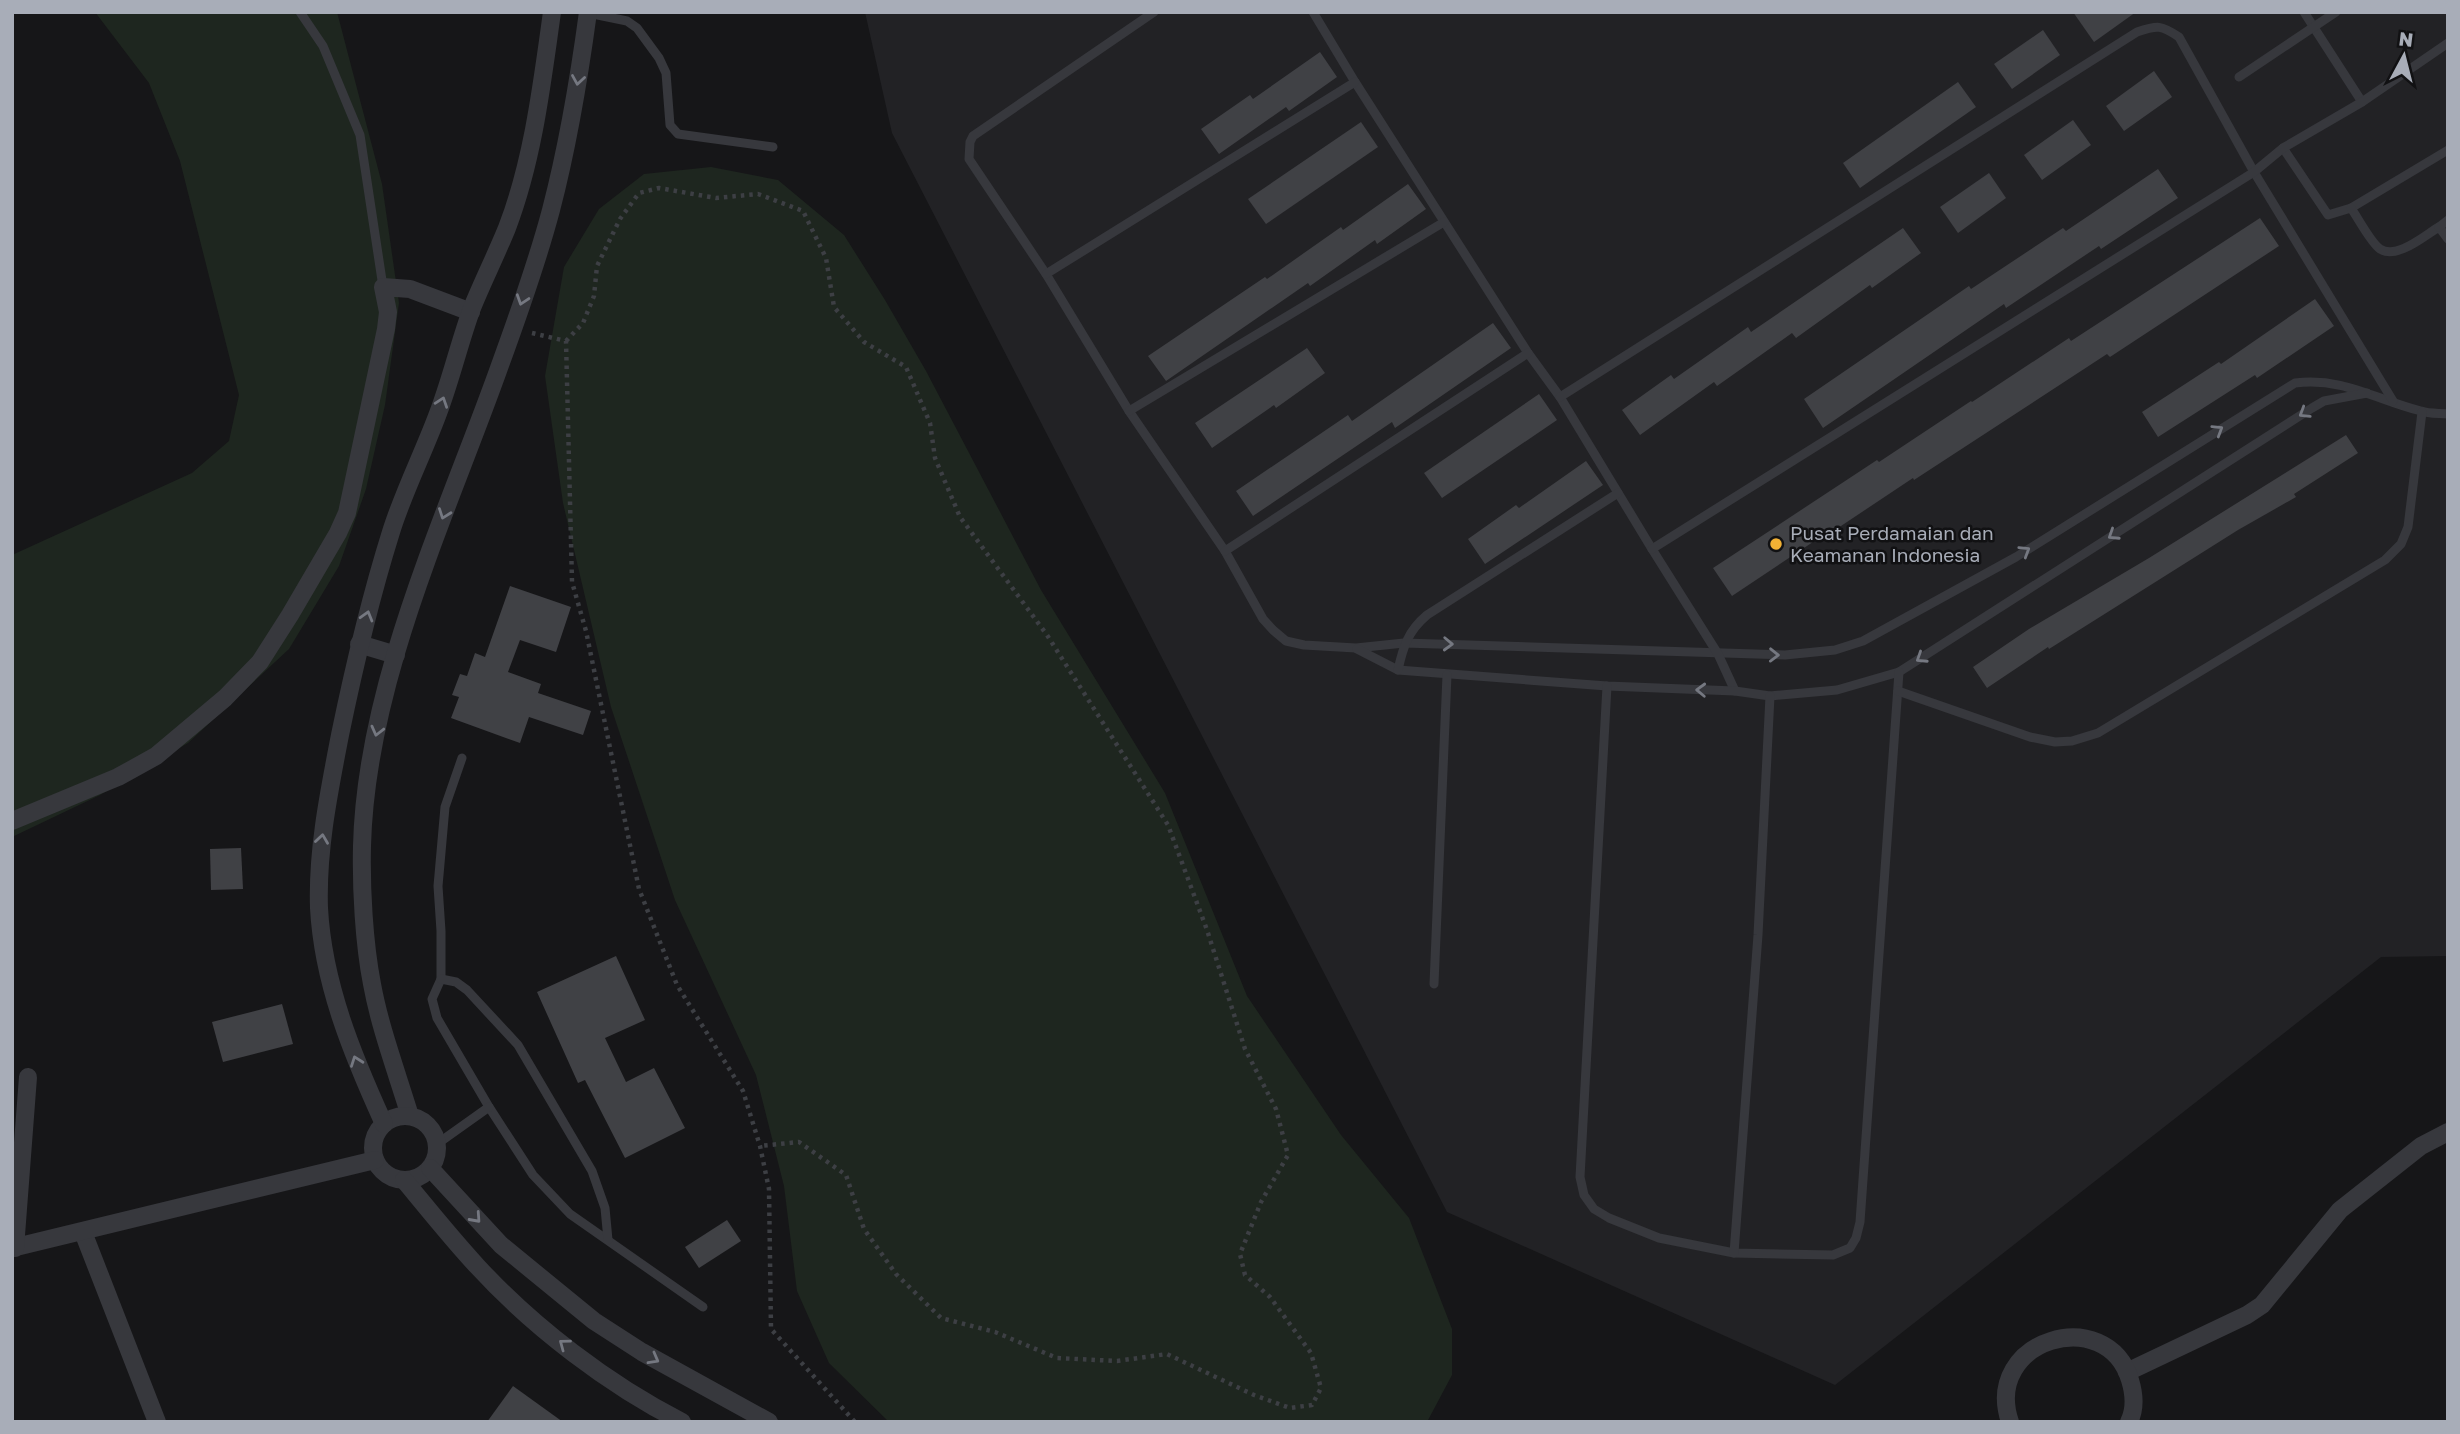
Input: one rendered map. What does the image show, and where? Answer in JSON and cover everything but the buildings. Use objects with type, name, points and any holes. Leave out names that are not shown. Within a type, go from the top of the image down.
[{"type":"street","points":[[384,1124],[358,1069],[328,969],[319,908],[320,860],[328,796],[359,644],[392,530],[440,408],[471,313],[507,228],[524,168],[541,89],[552,12]]},
{"type":"street","points":[[410,1116],[372,985],[366,940],[362,848],[372,751],[396,655],[429,555],[513,329],[551,212],[569,135],[588,12]]},
{"type":"street","points":[[12,821],[118,777],[156,756],[225,698],[260,662],[297,604],[347,513],[386,329],[388,312],[383,287],[410,289],[471,313]]},
{"type":"street","points":[[359,644],[396,655]]},
{"type":"street","points":[[28,1077],[13,1248],[375,1160]]},
{"type":"street","points":[[410,1116],[420,1119],[428,1126],[437,1144],[437,1152],[430,1168],[418,1177],[404,1180],[390,1176],[375,1160],[374,1140],[384,1124],[396,1117],[410,1116]]},
{"type":"street","points":[[2127,1372],[2247,1315],[2262,1305],[2340,1210],[2421,1146],[2448,1132]]},
{"type":"street","points":[[430,1168],[501,1245],[594,1321],[642,1352],[769,1422]]},
{"type":"street","points":[[404,1180],[478,1267],[537,1324],[611,1380],[682,1422]]},
{"type":"street","points":[[83,1232],[158,1422]]},
{"type":"street","points":[[2010,1422],[2006,1395],[2012,1373],[2026,1353],[2046,1341],[2069,1336],[2093,1340],[2113,1353],[2127,1372],[2134,1393],[2129,1422]]},
{"type":"lane","points":[[300,12],[323,46],[360,135],[383,287]]},
{"type":"lane","points":[[588,12],[627,21],[638,28],[666,72],[670,125],[678,134],[773,147]]},
{"type":"lane","points":[[1154,12],[974,135],[970,142],[969,159],[1046,274],[1129,411],[1224,551],[1263,619],[1286,641],[1356,648],[1404,643],[1718,654],[1807,654],[1835,650],[1863,641],[2017,557],[2295,383],[2337,383],[2422,412],[2448,414]]},
{"type":"lane","points":[[1313,12],[1528,353],[1560,397],[1718,654],[1735,691]]},
{"type":"lane","points":[[2304,12],[2362,102]]},
{"type":"lane","points":[[2239,77],[2336,12]]},
{"type":"lane","points":[[1560,397],[2137,32],[2152,27],[2164,27],[2179,37],[2254,172],[2393,401]]},
{"type":"lane","points":[[1652,550],[2254,172],[2283,148],[2362,102],[2448,43]]},
{"type":"lane","points":[[1046,274],[1355,82]]},
{"type":"lane","points":[[2283,148],[2325,212],[2333,215],[2351,208],[2448,150]]},
{"type":"lane","points":[[2351,208],[2378,248],[2387,252],[2398,251],[2444,223],[2448,239]]},
{"type":"lane","points":[[1129,411],[1444,222]]},
{"type":"lane","points":[[1224,551],[1528,353]]},
{"type":"lane","points":[[1356,648],[1398,670],[1447,675],[1607,686],[1735,691],[1770,696],[1837,690],[1899,672],[2324,401],[2369,393]]},
{"type":"lane","points":[[1898,691],[2030,737],[2055,742],[2072,741],[2098,733],[2385,560],[2401,544],[2408,527],[2422,412]]},
{"type":"lane","points":[[1398,670],[1404,643],[1415,626],[1427,615],[1618,493]]},
{"type":"lane","points":[[1607,686],[1580,1177],[1584,1195],[1594,1209],[1609,1218],[1659,1238],[1734,1253],[1833,1255],[1850,1248],[1860,1222],[1899,672]]},
{"type":"lane","points":[[1433,984],[1447,675]]},
{"type":"lane","points":[[1734,1253],[1758,935],[1770,696]]},
{"type":"lane","points":[[462,758],[445,807],[441,844],[438,886],[441,979],[432,999],[437,1017],[489,1107],[533,1175],[554,1199],[570,1214],[703,1307]]},
{"type":"lane","points":[[441,979],[456,982],[467,990],[518,1045],[592,1171],[605,1208],[608,1240]]},
{"type":"lane","points":[[437,1144],[489,1107]]},
{"type":"path","points":[[760,1146],[799,1142],[846,1175],[864,1229],[896,1274],[941,1318],[995,1332],[1057,1357],[1117,1361],[1167,1354],[1254,1395],[1290,1408],[1312,1405],[1321,1388],[1311,1353],[1270,1297],[1245,1275],[1240,1254],[1261,1202],[1288,1154],[1276,1109],[1245,1049],[1207,930],[1168,825],[1047,635],[960,517],[935,458],[930,423],[906,367],[864,342],[834,307],[826,258],[803,211],[758,194],[716,198],[659,188],[639,193],[620,219],[597,266],[594,296],[583,323],[566,341],[572,582],[586,631],[639,889],[677,985],[743,1091],[760,1146],[769,1189],[771,1329],[855,1422]]},
{"type":"path","points":[[513,329],[566,341]]},
{"type":"shaded area","points":[[95,12],[337,12],[382,184],[399,303],[385,405],[366,489],[339,566],[289,649],[188,743],[100,795],[12,837],[12,555],[192,473],[229,441],[239,395],[180,161],[149,83]]},
{"type":"shaded area","name":"Pusat Perdamaian dan Keamanan Indonesia","points":[[865,12],[2448,12],[2448,956],[2381,957],[1835,1385],[1447,1212],[892,133]]},
{"type":"shaded area","points":[[711,167],[778,180],[844,235],[926,371],[1041,590],[1165,793],[1247,996],[1341,1135],[1409,1218],[1452,1329],[1452,1375],[1427,1422],[889,1422],[829,1363],[797,1291],[784,1186],[756,1075],[675,900],[611,707],[563,503],[545,376],[564,267],[599,209],[644,174]]},
{"type":"place","name":"Pusat Perdamaian dan Keamanan Indonesia","points":[[1776,544]]}]
